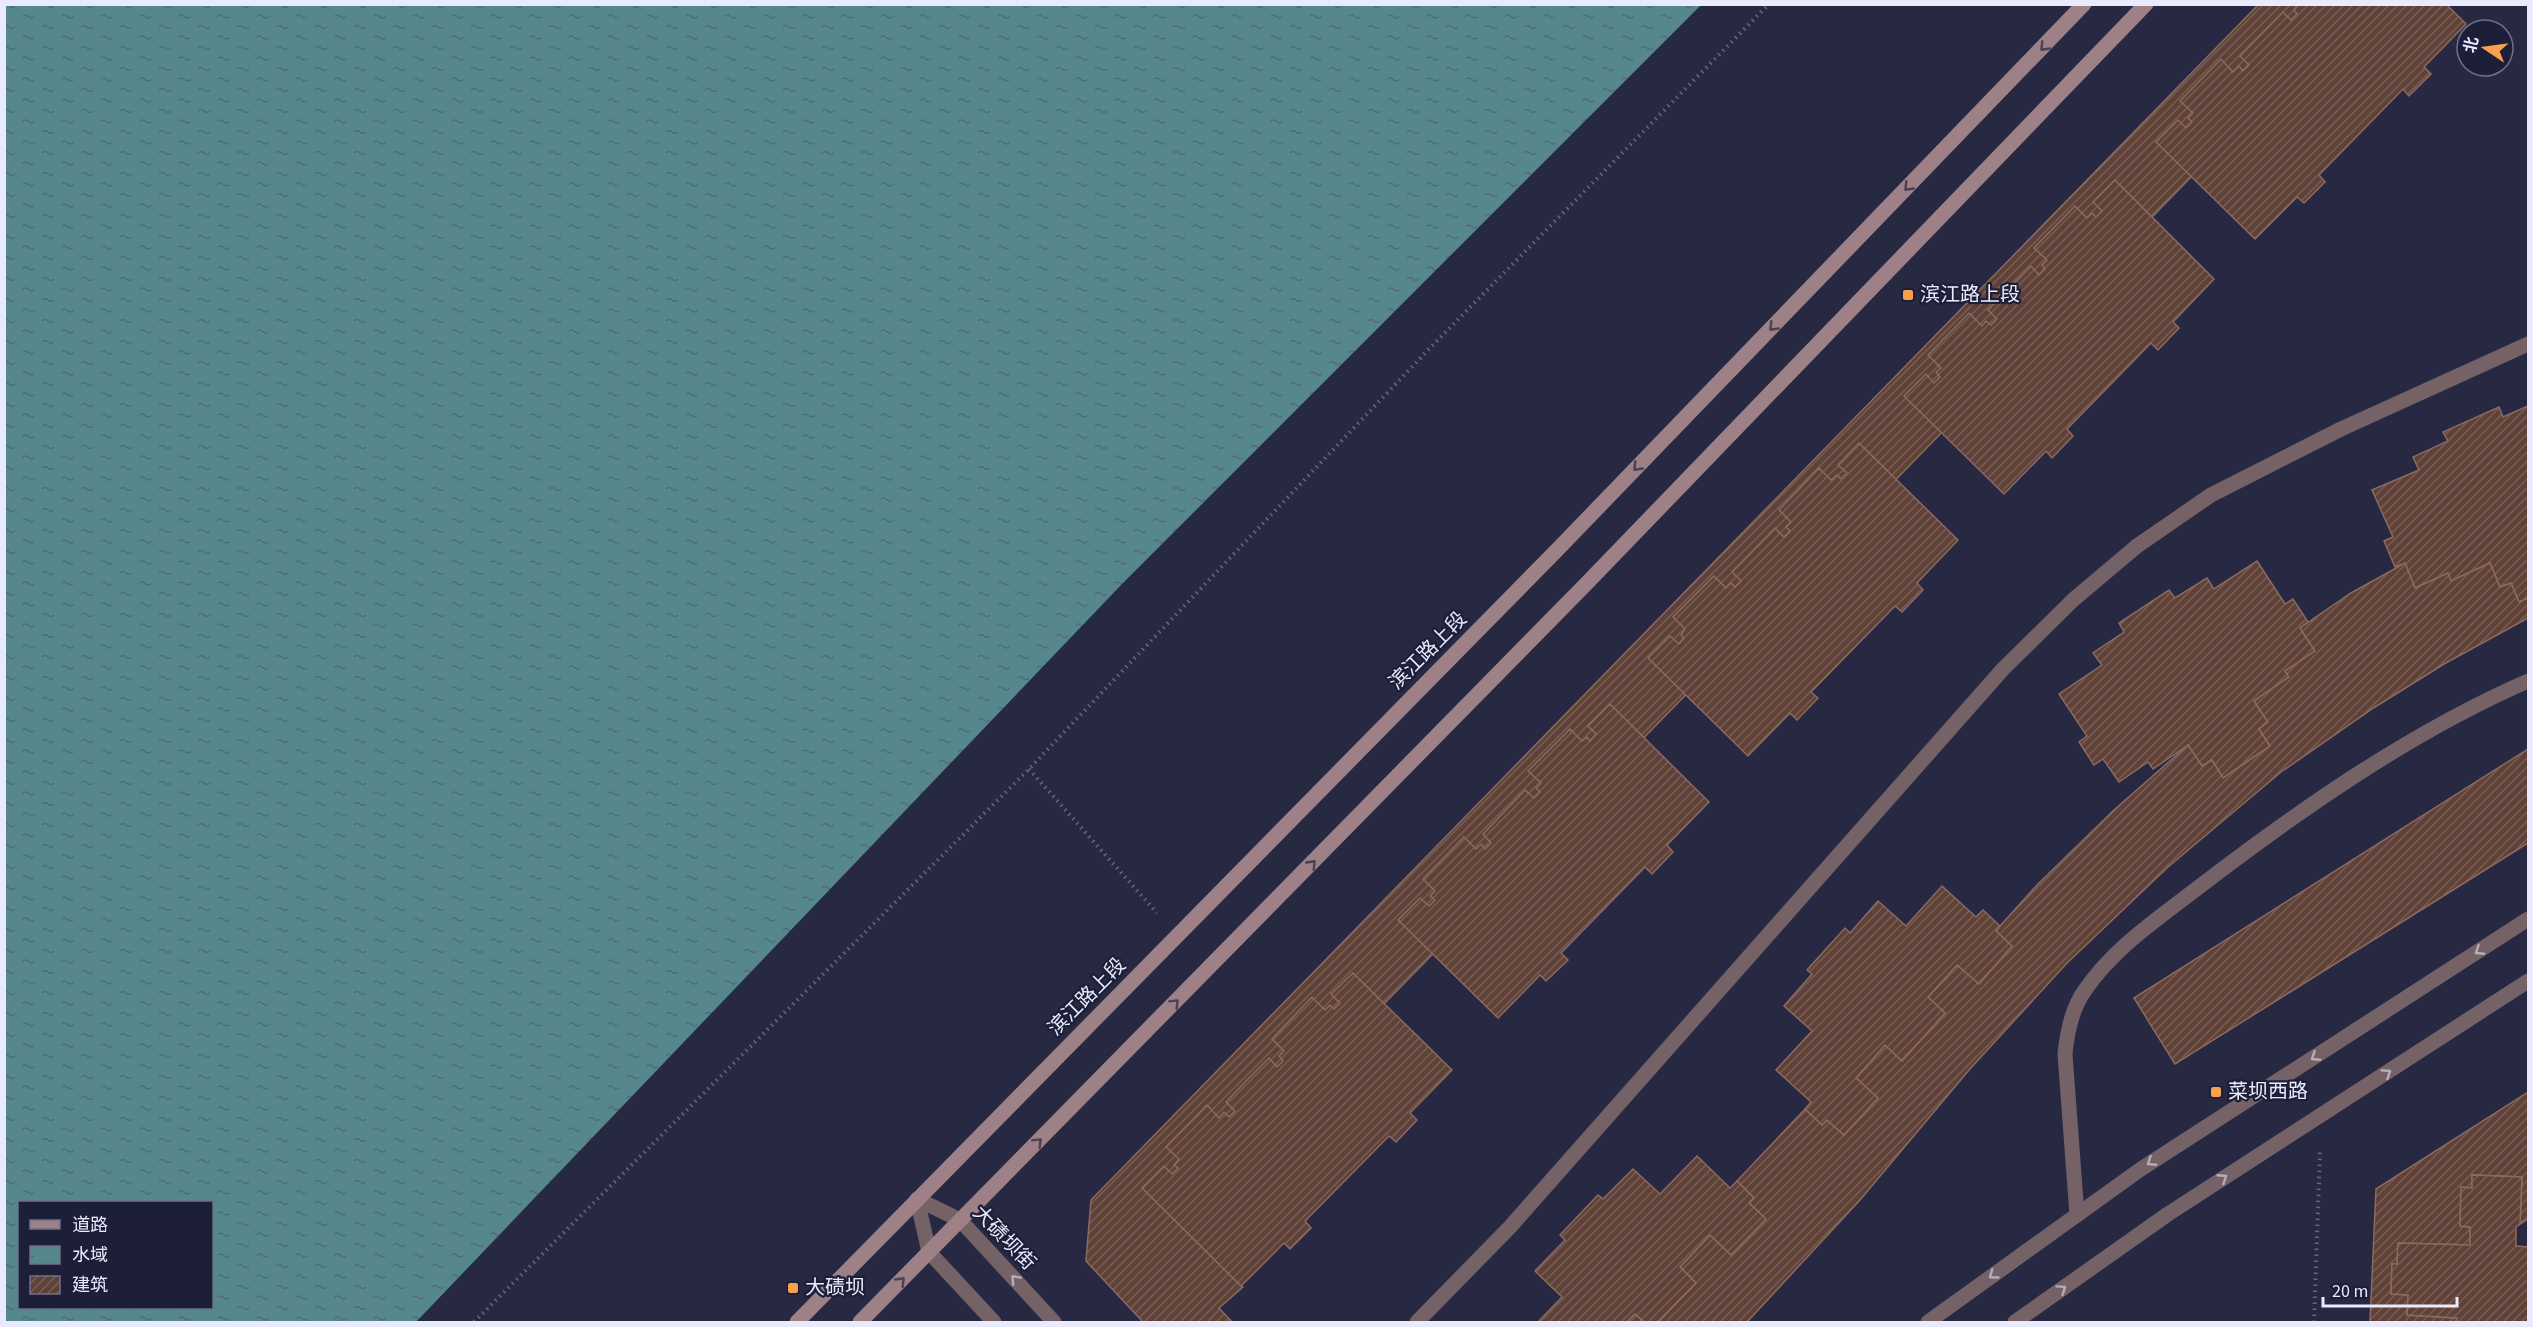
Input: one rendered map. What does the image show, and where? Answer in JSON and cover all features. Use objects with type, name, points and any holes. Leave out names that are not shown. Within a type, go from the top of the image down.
[{"type":"main road","name":"滨江路上段","points":[[797,1323],[1557,550],[2084,4]]},
{"type":"main road","points":[[860,1323],[1570,601],[2146,4]]},
{"type":"street","points":[[1417,1323],[1510,1227],[2003,669],[2073,600],[2137,546],[2211,495],[2341,429],[2529,344]]},
{"type":"street","points":[[2077,1215],[2065,1054],[2067,1031],[2084,991],[2127,943],[2245,852],[2363,771],[2482,701],[2529,681]]},
{"type":"street","points":[[1928,1323],[2141,1169],[2529,920]]},
{"type":"street","points":[[2014,1323],[2168,1214],[2529,981]]},
{"type":"street","name":"大碛坝街","points":[[917,1200],[960,1220],[1054,1323]]},
{"type":"street","points":[[917,1200],[929,1252],[994,1323]]},
{"type":"path","points":[[474,1323],[1029,769],[1430,349],[1769,4]]},
{"type":"path","points":[[1029,769],[1177,936]]},
{"type":"path","points":[[2314,1323],[2322,1114]]},
{"type":"water","points":[[5,4],[1701,4],[1122,584],[416,1322],[5,1322]]},
{"type":"building","points":[[2259,4],[2360,4],[1177,1216],[1243,1287],[1219,1308],[1232,1322],[1143,1322],[1086,1261],[1091,1200]]},
{"type":"building","points":[[2298,4],[2446,4],[2460,18],[2455,18],[2455,35],[2424,67],[2431,74],[2409,96],[2403,89],[2319,175],[2325,182],[2304,203],[2297,197],[2255,239],[2156,142],[2178,120],[2186,128],[2192,122],[2188,118],[2193,113],[2180,101],[2221,59],[2233,72],[2239,66],[2243,71],[2249,65],[2240,56],[2283,12],[2291,20],[2297,14],[2294,10]]},
{"type":"building","points":[[2115,180],[2214,279],[2173,322],[2179,328],[2158,350],[2151,343],[2067,429],[2073,436],[2052,458],[2046,451],[2004,494],[1904,396],[1926,374],[1934,383],[1940,377],[1936,372],[1941,368],[1928,355],[1969,313],[1982,326],[1986,321],[1991,325],[1997,319],[1988,310],[2031,266],[2039,275],[2045,269],[2042,265],[2047,260],[2034,248],[2075,206],[2087,218],[2092,213],[2096,217],[2102,211],[2093,202]]},
{"type":"building","points":[[2528,406],[2528,598],[2519,602],[2511,583],[2500,587],[2490,563],[2451,581],[2448,573],[2415,588],[2405,563],[2395,567],[2384,541],[2393,537],[2372,490],[2419,470],[2413,457],[2448,441],[2443,432],[2499,407],[2503,417]]},
{"type":"building","points":[[1859,443],[1958,540],[1917,583],[1923,590],[1902,612],[1895,606],[1811,692],[1818,698],[1797,720],[1790,713],[1748,756],[1648,658],[1670,636],[1679,644],[1684,638],[1681,635],[1685,629],[1673,617],[1714,576],[1726,588],[1731,583],[1735,587],[1741,581],[1732,572],[1775,528],[1784,537],[1790,531],[1786,527],[1791,522],[1779,510],[1819,468],[1831,480],[1837,475],[1841,479],[1847,473],[1838,465]]},
{"type":"building","points":[[2257,561],[2285,604],[2293,599],[2308,622],[2300,628],[2315,651],[2285,671],[2289,677],[2254,701],[2268,722],[2259,729],[2270,746],[2223,778],[2212,760],[2202,766],[2188,745],[2153,769],[2148,762],[2119,782],[2103,759],[2094,765],[2079,742],[2087,736],[2059,694],[2102,665],[2093,653],[2124,632],[2119,623],[2169,590],[2175,598],[2207,578],[2214,589]]},
{"type":"building","points":[[2405,563],[2415,588],[2448,573],[2451,581],[2490,563],[2500,587],[2511,583],[2519,602],[2528,598],[2528,618],[2444,664],[2375,707],[2281,772],[2168,867],[2067,963],[1969,1070],[1860,1200],[1747,1322],[1658,1322],[1696,1283],[1680,1267],[1710,1235],[1731,1255],[1766,1219],[1749,1203],[1754,1198],[1737,1181],[1805,1109],[1822,1125],[1827,1120],[1844,1135],[1878,1098],[1856,1078],[1885,1045],[1902,1061],[1945,1013],[1928,997],[1957,965],[1979,984],[2012,946],[1996,931],[2000,926],[2038,884],[2114,810],[2188,745],[2202,766],[2212,760],[2223,778],[2270,746],[2259,729],[2268,722],[2254,701],[2289,677],[2285,671],[2315,651],[2300,628],[2351,593]]},
{"type":"building","points":[[1610,704],[1709,802],[1667,845],[1673,852],[1652,874],[1645,867],[1561,953],[1568,960],[1546,981],[1540,975],[1498,1018],[1398,920],[1420,898],[1429,906],[1435,900],[1430,896],[1435,891],[1423,879],[1464,837],[1476,849],[1481,844],[1485,849],[1491,843],[1483,834],[1525,790],[1534,798],[1540,792],[1536,788],[1541,783],[1528,771],[1570,729],[1582,741],[1587,737],[1590,741],[1596,734],[1588,726]]},
{"type":"building","points":[[2528,749],[2528,843],[2175,1064],[2134,998]]},
{"type":"building","points":[[1942,886],[1976,917],[1983,910],[2000,926],[1996,931],[2012,946],[1979,984],[1957,965],[1928,997],[1945,1013],[1902,1061],[1885,1045],[1856,1078],[1878,1098],[1844,1135],[1827,1120],[1822,1125],[1805,1109],[1811,1102],[1776,1070],[1812,1031],[1784,1006],[1812,974],[1807,970],[1845,928],[1850,933],[1878,901],[1906,926]]},
{"type":"building","points":[[1353,973],[1452,1070],[1410,1113],[1417,1120],[1396,1142],[1389,1136],[1305,1221],[1311,1228],[1290,1249],[1284,1243],[1241,1286],[1142,1188],[1164,1166],[1172,1174],[1178,1168],[1174,1165],[1179,1159],[1166,1147],[1207,1105],[1219,1118],[1224,1112],[1229,1117],[1235,1111],[1226,1102],[1247,1080],[1269,1058],[1277,1067],[1283,1061],[1279,1056],[1284,1051],[1272,1039],[1312,997],[1325,1010],[1330,1005],[1334,1009],[1340,1003],[1331,994]]},
{"type":"building","points":[[2528,1092],[2528,1219],[2520,1224],[2522,1177],[2472,1175],[2472,1188],[2461,1187],[2460,1226],[2470,1227],[2470,1245],[2398,1243],[2397,1264],[2392,1264],[2391,1294],[2408,1295],[2407,1315],[2457,1318],[2456,1322],[2370,1322],[2376,1189]]},
{"type":"building","points":[[1697,1156],[1730,1188],[1737,1181],[1754,1198],[1749,1203],[1766,1219],[1731,1255],[1710,1235],[1680,1267],[1696,1283],[1658,1322],[1644,1322],[1635,1314],[1627,1322],[1538,1322],[1562,1297],[1535,1271],[1565,1240],[1560,1235],[1598,1195],[1603,1199],[1633,1169],[1660,1194]]},
{"type":"building","points":[[2472,1175],[2522,1177],[2520,1224],[2516,1227],[2516,1246],[2528,1247],[2528,1322],[2456,1322],[2457,1318],[2407,1315],[2408,1295],[2391,1294],[2392,1264],[2397,1264],[2398,1243],[2470,1245],[2470,1227],[2460,1226],[2461,1187],[2472,1188]]},
{"type":"building","points":[[1635,1314],[1644,1322],[1627,1322]]},
{"type":"place","name":"滨江路上段","points":[[1908,295]]},
{"type":"place","name":"菜坝西路","points":[[2216,1092]]},
{"type":"place","name":"大碛坝","points":[[793,1288]]}]
